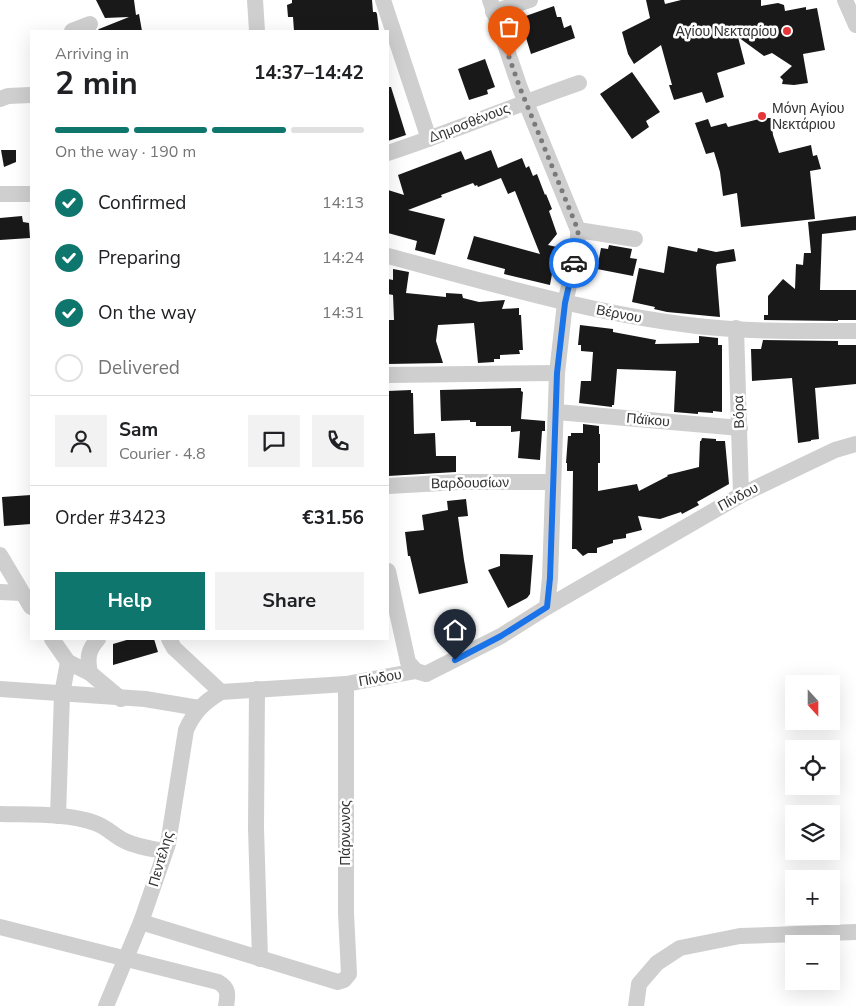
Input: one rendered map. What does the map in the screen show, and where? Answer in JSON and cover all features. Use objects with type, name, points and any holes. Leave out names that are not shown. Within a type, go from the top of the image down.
[{"type":"street","points":[[255,0],[257,30]]},
{"type":"street","points":[[383,0],[429,139]]},
{"type":"street","points":[[530,0],[491,6],[526,102],[578,230],[578,247],[565,303],[557,373],[550,578],[547,607]]},
{"type":"street","points":[[845,0],[856,25]]},
{"type":"street","points":[[75,30],[90,24]]},
{"type":"street","name":"Δημοσθένους","points":[[389,153],[579,83]]},
{"type":"street","points":[[0,99],[8,96],[30,95]]},
{"type":"street","points":[[0,194],[30,194]]},
{"type":"street","points":[[578,230],[635,239]]},
{"type":"street","name":"Βέρνου","points":[[389,256],[565,303],[624,316],[699,326],[856,331]]},
{"type":"street","name":"Βόρα","points":[[736,328],[741,495]]},
{"type":"street","points":[[389,374],[557,373]]},
{"type":"street","name":"Πάϊκου","points":[[557,412],[740,428]]},
{"type":"street","name":"Πίνδου","points":[[221,692],[346,684],[416,672],[426,674],[501,636],[547,607],[741,495],[835,450],[856,444]]},
{"type":"street","name":"Βαρδουσίων","points":[[389,486],[460,482],[552,482]]},
{"type":"street","points":[[0,555],[30,605]]},
{"type":"street","points":[[389,582],[408,662],[416,672]]},
{"type":"street","points":[[0,592],[22,593]]},
{"type":"street","points":[[53,640],[68,662],[90,673],[121,698]]},
{"type":"street","points":[[90,673],[87,658],[91,646],[97,640]]},
{"type":"street","points":[[0,689],[145,699],[199,708],[221,692],[174,648],[170,640]]},
{"type":"street","points":[[58,816],[62,694],[68,662]]},
{"type":"street","name":"Πάρνωνος","points":[[260,959],[338,982],[344,980],[349,974],[346,912],[346,684]]},
{"type":"street","points":[[141,922],[260,959],[256,828],[257,689]]},
{"type":"street","name":"Πεντέλης","points":[[106,1006],[141,922],[166,851],[176,802],[186,730],[191,718],[199,708]]},
{"type":"street","points":[[0,814],[58,816],[93,822],[106,827],[116,836],[127,842],[166,851]]},
{"type":"street","points":[[0,926],[124,960],[218,982],[227,989],[226,1006]]},
{"type":"street","points":[[636,1006],[639,984],[657,963],[680,948],[740,936],[856,932]]},
{"type":"building","points":[[96,0],[134,0],[136,15],[139,14],[142,30],[98,30],[129,17],[105,18]]},
{"type":"building","points":[[292,0],[372,0],[373,12],[377,14],[379,30],[294,30],[293,17],[288,17],[287,5],[292,3]]},
{"type":"building","points":[[646,0],[664,0],[665,4],[681,0],[761,0],[761,6],[778,3],[784,5],[785,11],[806,7],[806,10],[817,8],[825,50],[803,54],[808,83],[782,84],[783,80],[780,77],[792,66],[772,53],[764,56],[738,37],[745,64],[717,73],[724,97],[706,103],[702,92],[674,100],[669,85],[672,85],[661,45],[634,64],[628,54],[622,32],[650,18]]},
{"type":"building","points":[[554,6],[557,17],[561,17],[564,28],[571,25],[575,38],[531,54],[520,18]]},
{"type":"building","points":[[485,59],[495,87],[487,90],[488,94],[469,100],[458,69]]},
{"type":"building","points":[[632,72],[660,112],[646,121],[649,127],[632,139],[600,94]]},
{"type":"building","points":[[389,87],[391,87],[406,135],[389,141]]},
{"type":"building","points":[[763,118],[771,118],[773,135],[779,153],[811,145],[813,156],[817,155],[821,169],[810,171],[815,219],[741,227],[737,193],[723,196],[720,172],[714,152],[706,154],[695,123],[708,119],[711,127],[726,123],[728,127]]},
{"type":"building","points":[[1,150],[16,150],[16,162],[4,167]]},
{"type":"building","points":[[491,150],[498,168],[522,158],[526,168],[529,166],[533,176],[537,174],[552,209],[549,211],[557,234],[548,245],[557,247],[550,285],[504,274],[505,269],[467,259],[474,236],[540,254],[515,191],[508,194],[501,178],[478,187],[473,183],[408,210],[445,219],[435,255],[415,250],[417,241],[389,233],[389,190],[404,195],[398,175],[461,151],[465,160]]},
{"type":"building","points":[[22,216],[23,222],[29,223],[30,238],[0,240],[0,218]]},
{"type":"building","points":[[856,216],[856,230],[822,234],[820,290],[856,290],[856,320],[764,320],[764,315],[768,315],[768,296],[783,279],[795,289],[796,264],[803,265],[804,253],[811,253],[808,222]]},
{"type":"building","points":[[609,245],[632,249],[630,258],[637,259],[633,276],[597,269],[601,248],[608,249]]},
{"type":"building","points":[[668,246],[697,252],[698,248],[716,252],[734,249],[736,261],[717,264],[716,267],[720,317],[667,312],[654,309],[655,307],[632,302],[639,268],[664,273]]},
{"type":"building","points":[[393,269],[409,272],[406,293],[446,297],[446,293],[462,294],[463,298],[479,302],[505,300],[502,309],[519,308],[523,350],[519,350],[520,354],[500,355],[500,359],[494,359],[494,362],[478,363],[474,323],[438,325],[436,341],[443,363],[389,364],[389,320],[394,320],[393,295],[389,294],[389,279],[393,280]]},
{"type":"building","points":[[580,325],[613,329],[613,332],[656,340],[655,344],[699,343],[699,336],[718,338],[718,345],[722,345],[722,412],[698,412],[698,414],[674,412],[676,371],[617,369],[614,405],[612,407],[579,403],[581,381],[591,381],[593,352],[581,351],[581,345],[578,345]]},
{"type":"building","points":[[763,340],[838,341],[838,345],[856,345],[856,384],[815,388],[819,439],[798,443],[792,378],[752,381],[751,349],[761,349]]},
{"type":"building","points":[[521,388],[523,392],[521,419],[545,421],[545,431],[542,431],[540,460],[518,458],[520,431],[511,432],[511,426],[476,426],[476,422],[470,422],[470,420],[441,421],[440,390]]},
{"type":"building","points":[[411,390],[411,393],[413,393],[414,434],[435,433],[436,456],[456,456],[456,472],[389,476],[389,391]]},
{"type":"building","points":[[583,424],[599,426],[600,463],[598,463],[598,491],[637,484],[639,491],[667,475],[699,467],[700,441],[702,438],[725,441],[729,484],[697,502],[699,505],[682,514],[681,512],[660,519],[638,516],[642,530],[626,534],[626,538],[613,540],[613,543],[597,548],[597,553],[588,553],[583,556],[576,549],[572,549],[573,471],[567,471],[566,463],[568,436],[571,436],[571,433],[583,433]]},
{"type":"building","points":[[30,495],[30,524],[4,526],[2,497]]},
{"type":"building","points":[[466,499],[468,516],[458,517],[468,583],[419,594],[410,556],[408,556],[405,532],[424,530],[422,515],[448,510],[447,501]]},
{"type":"building","points":[[500,554],[533,555],[530,594],[527,598],[508,608],[488,570],[500,566]]},
{"type":"building","points":[[127,640],[154,640],[158,652],[113,665],[113,644]]},
{"type":"way so far","points":[[509,57],[578,230],[578,247],[574,263]]},
{"type":"place","name":"Αγίου Νεκταρίου","points":[[787,31]]},
{"type":"place","name":"Μόνη Αγίου Νεκτάριου","points":[[762,116]]},
{"type":"route","points":[[455,660],[501,636],[547,607],[550,578],[557,373],[565,303],[574,263]]}]
